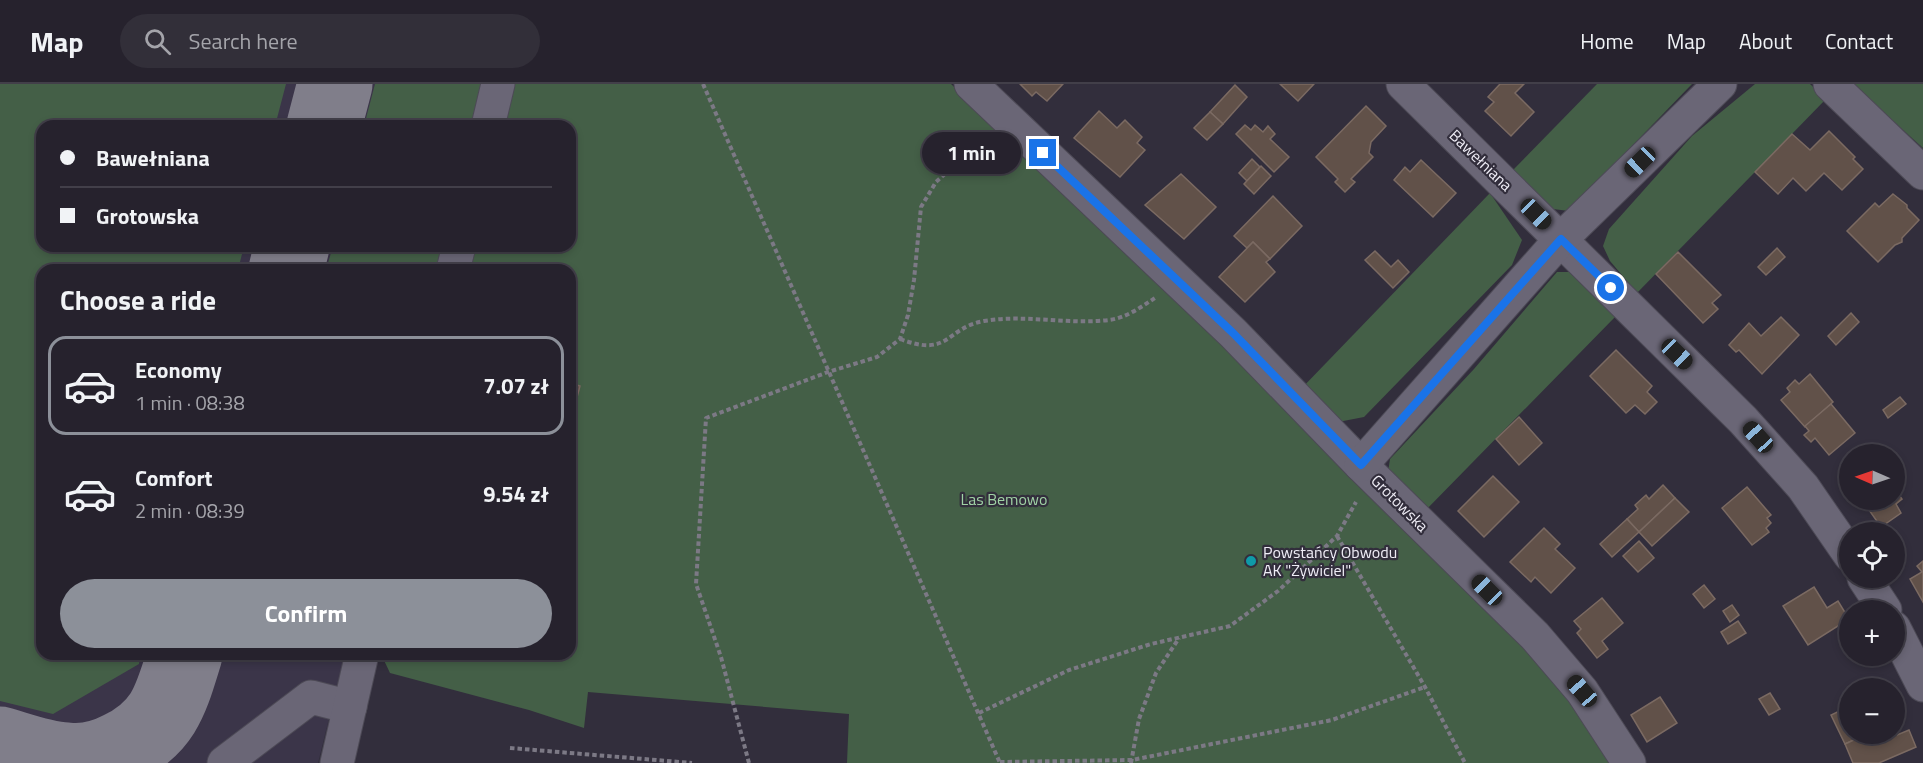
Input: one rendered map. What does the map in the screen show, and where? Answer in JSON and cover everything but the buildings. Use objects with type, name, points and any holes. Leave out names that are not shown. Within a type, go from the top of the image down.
[{"type":"street","points":[[489,120],[498,84]]},
{"type":"street","name":"Grotowska","points":[[971,84],[1233,333],[1361,465],[1535,636],[1582,691],[1629,763]]},
{"type":"street","name":"Bawełniana","points":[[1403,84],[1743,420],[1803,487],[1839,539]]},
{"type":"street","points":[[1361,465],[1561,239],[1720,84]]},
{"type":"street","points":[[1830,84],[1923,173]]},
{"type":"street","points":[[1905,650],[1923,685]]},
{"type":"street","points":[[337,763],[361,660]]},
{"type":"street","points":[[224,763],[311,697],[350,707]]},
{"type":"path","points":[[702,84],[1000,763],[1131,761],[1332,720],[1425,687]]},
{"type":"path","points":[[749,763],[721,657],[696,584],[706,418],[828,372],[877,357],[900,339],[908,315],[914,280],[921,207],[936,182],[956,164],[1027,138]]},
{"type":"path","points":[[900,339],[917,346],[936,346],[973,323],[994,320],[1110,320],[1130,313],[1167,290],[1173,276]]},
{"type":"path","points":[[979,713],[1069,670],[1180,637],[1230,626],[1278,591],[1337,536],[1425,687],[1465,763]]},
{"type":"path","points":[[1131,761],[1139,719],[1156,673],[1180,637]]},
{"type":"path","points":[[510,748],[692,763]]},
{"type":"shaded area","points":[[0,84],[481,84],[472,120],[36,120],[36,252],[442,252],[438,264],[36,264],[36,660],[344,660],[318,763],[0,763]]},
{"type":"green space","points":[[0,84],[286,84],[277,120],[36,120],[36,252],[242,252],[240,264],[36,264],[36,660],[139,660],[139,664],[53,714],[0,701]]},
{"type":"green space","points":[[375,84],[481,84],[472,120],[366,120]]},
{"type":"green space","name":"Las Bemowo","points":[[510,84],[951,84],[1191,313],[1546,661],[1618,763],[847,763],[849,714],[588,692],[584,728],[529,710],[390,673],[384,660],[576,660],[576,264],[467,264],[470,252],[576,252],[576,120],[501,120]]},
{"type":"green space","points":[[1597,84],[1692,84],[1569,211],[1553,209],[1513,170]]},
{"type":"green space","points":[[1755,84],[1810,84],[1826,99],[1637,293],[1610,261],[1603,246],[1609,229],[1692,136]]},
{"type":"green space","points":[[1852,84],[1923,84],[1923,148]]},
{"type":"green space","points":[[1490,193],[1522,240],[1512,265],[1364,417],[1333,423],[1300,390]]},
{"type":"green space","points":[[331,252],[442,252],[438,264],[328,264]]},
{"type":"green space","points":[[1557,272],[1572,272],[1615,317],[1423,513],[1388,472],[1390,459],[1474,369]]},
{"type":"taxiway","points":[[326,120],[335,84]]},
{"type":"taxiway","points":[[288,264],[290,252]]},
{"type":"taxiway","points":[[0,744],[42,756],[67,760],[88,760],[114,752],[135,740],[157,721],[170,698],[183,660]]},
{"type":"place","name":"Powstańcy Obwodu AK \"Żywiciel\"","points":[[1251,561]]},
{"type":"route","points":[[1043,153],[1233,333],[1361,465],[1561,239],[1611,288]]}]
